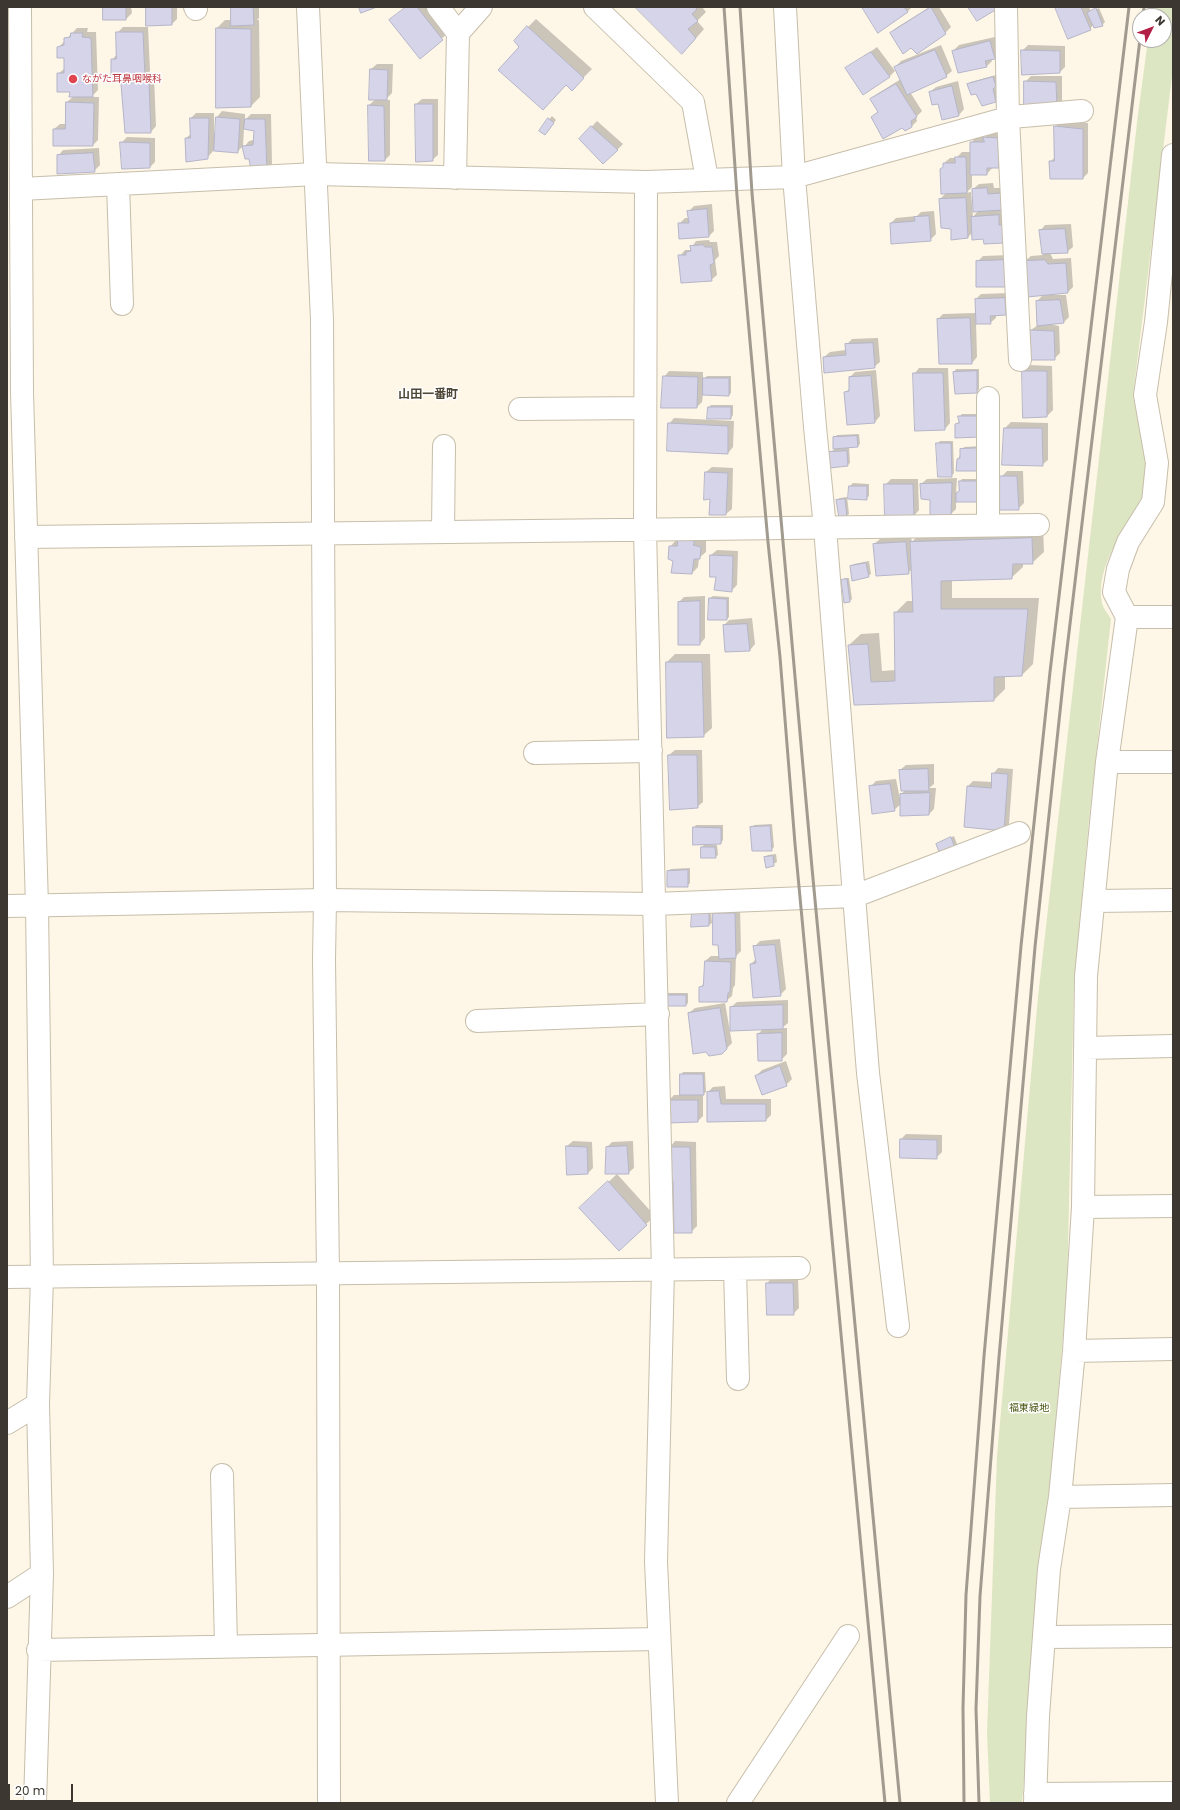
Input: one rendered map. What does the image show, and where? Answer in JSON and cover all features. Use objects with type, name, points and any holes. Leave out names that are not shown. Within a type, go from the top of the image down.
[{"type":"street","points":[[20,7],[21,189],[14,392],[26,537],[37,906],[42,1277],[38,1404],[42,1574],[38,1650],[35,1803]]},
{"type":"street","points":[[308,7],[322,320],[324,960],[328,1274],[330,1803]]},
{"type":"street","points":[[438,7],[458,33],[455,178]]},
{"type":"street","points":[[458,33],[481,7]]},
{"type":"street","points":[[595,7],[693,102],[707,179]]},
{"type":"street","points":[[785,7],[794,177],[814,419],[825,528],[868,1073],[898,1326]]},
{"type":"street","points":[[1006,7],[1008,118],[1020,360]]},
{"type":"street","points":[[21,189],[316,174],[646,182],[794,177],[1008,118],[1082,112]]},
{"type":"street","points":[[1173,155],[1164,322],[1145,395],[1165,463],[1153,502],[1128,542],[1118,568],[1114,592],[1127,617],[1107,762],[1095,900],[1086,976],[1082,1207],[1074,1351],[1060,1497],[1048,1569],[1045,1637],[1038,1716],[1035,1798],[1173,1792]]},
{"type":"street","points":[[646,182],[645,530],[656,904],[663,1270],[656,1562],[667,1803]]},
{"type":"street","points":[[118,184],[122,304]]},
{"type":"street","points":[[988,398],[988,525]]},
{"type":"street","points":[[520,409],[645,408]]},
{"type":"street","points":[[443,531],[444,446]]},
{"type":"street","points":[[26,537],[323,532],[1038,525]]},
{"type":"street","points":[[1127,617],[1173,617]]},
{"type":"street","points":[[535,753],[651,751]]},
{"type":"street","points":[[1107,762],[1173,762]]},
{"type":"street","points":[[7,906],[325,900],[656,904],[855,896],[1019,833]]},
{"type":"street","points":[[1095,900],[1173,900]]},
{"type":"street","points":[[477,1021],[658,1014]]},
{"type":"street","points":[[1085,1048],[1173,1046]]},
{"type":"street","points":[[1082,1207],[1173,1206]]},
{"type":"street","points":[[7,1277],[799,1268]]},
{"type":"street","points":[[735,1269],[738,1379]]},
{"type":"street","points":[[1074,1351],[1173,1349]]},
{"type":"street","points":[[7,1423],[38,1404]]},
{"type":"street","points":[[222,1475],[226,1646]]},
{"type":"street","points":[[1060,1497],[1173,1495]]},
{"type":"street","points":[[7,1597],[42,1574]]},
{"type":"street","points":[[738,1803],[848,1636]]},
{"type":"street","points":[[1045,1637],[1173,1636]]},
{"type":"street","points":[[38,1650],[659,1639]]},
{"type":"green space","name":"福東緑地","points":[[1173,7],[1173,68],[1133,396],[1143,433],[1147,457],[1147,482],[1144,498],[1125,527],[1114,548],[1102,580],[1102,603],[1111,619],[1089,820],[1074,984],[1067,1291],[1022,1803],[990,1803],[987,1733],[997,1456],[1038,997],[1138,114],[1147,48],[1172,48],[1172,8],[1153,8]]},
{"type":"building","points":[[103,7],[126,7],[126,20],[103,20]]},
{"type":"building","points":[[146,7],[172,7],[172,25],[146,26]]},
{"type":"building","points":[[231,7],[253,7],[254,25],[231,26]]},
{"type":"building","points":[[359,7],[377,7],[361,13]]},
{"type":"building","points":[[406,7],[417,7],[443,40],[420,59],[389,20]]},
{"type":"building","points":[[635,7],[695,7],[697,9],[692,14],[698,21],[688,29],[696,38],[682,54]]},
{"type":"building","points":[[862,7],[904,7],[908,12],[878,33]]},
{"type":"building","points":[[931,7],[946,34],[917,54],[911,48],[903,54],[890,33]]},
{"type":"building","points":[[968,7],[996,7],[997,9],[977,21]]},
{"type":"building","points":[[1055,7],[1081,7],[1091,30],[1068,39]]},
{"type":"building","points":[[1096,8],[1103,26],[1094,28],[1087,13]]},
{"type":"building","points":[[527,26],[584,78],[572,91],[566,85],[543,110],[498,70],[519,47],[514,41]]},
{"type":"building","points":[[216,28],[251,29],[251,107],[216,108]]},
{"type":"building","points":[[116,32],[143,32],[145,77],[111,78],[111,59],[116,59]]},
{"type":"building","points":[[71,33],[83,33],[82,37],[91,38],[93,97],[69,97],[70,92],[57,92],[57,73],[64,73],[64,58],[57,58],[57,47],[64,45],[64,38],[70,37]]},
{"type":"building","points":[[990,41],[995,59],[985,61],[987,67],[958,73],[952,51]]},
{"type":"building","points":[[935,50],[947,77],[907,95],[894,67]]},
{"type":"building","points":[[1021,50],[1060,51],[1060,73],[1022,75]]},
{"type":"building","points":[[871,52],[890,77],[863,95],[845,68]]},
{"type":"building","points":[[370,69],[388,70],[387,100],[369,100]]},
{"type":"building","points":[[993,77],[996,86],[993,89],[996,102],[982,106],[976,94],[971,95],[967,84]]},
{"type":"building","points":[[1024,81],[1056,82],[1057,108],[1024,107]]},
{"type":"building","points":[[149,82],[151,133],[125,133],[121,84]]},
{"type":"building","points":[[896,84],[917,117],[911,121],[912,127],[905,131],[902,128],[883,139],[871,117],[878,112],[870,99]]},
{"type":"building","points":[[952,86],[959,116],[942,120],[938,104],[932,105],[929,92]]},
{"type":"building","points":[[66,102],[94,103],[93,146],[53,146],[53,129],[65,129]]},
{"type":"building","points":[[415,104],[433,104],[433,161],[416,162]]},
{"type":"building","points":[[368,105],[384,106],[385,161],[369,161]]},
{"type":"building","points":[[216,117],[240,119],[238,153],[214,151]]},
{"type":"building","points":[[190,118],[209,118],[208,159],[186,162],[185,138],[190,138]]},
{"type":"building","points":[[548,118],[554,123],[545,135],[539,131]]},
{"type":"building","points":[[245,119],[265,119],[267,171],[251,171],[249,159],[245,159],[242,146],[253,145],[254,131],[244,129]]},
{"type":"building","points":[[591,126],[618,150],[603,164],[579,139]]},
{"type":"building","points":[[1054,126],[1083,129],[1083,179],[1050,179],[1049,161],[1054,161]]},
{"type":"building","points":[[983,137],[998,138],[999,168],[987,168],[987,175],[970,175],[970,142],[984,142]]},
{"type":"building","points":[[120,142],[150,143],[150,168],[122,169]]},
{"type":"building","points":[[93,153],[95,172],[57,174],[57,155]]},
{"type":"building","points":[[955,157],[966,157],[967,193],[941,194],[940,169],[943,167],[943,163],[955,163]]},
{"type":"building","points":[[987,188],[988,194],[1001,193],[1002,210],[973,212],[972,189]]},
{"type":"building","points":[[966,198],[968,238],[951,240],[951,229],[941,228],[939,199]]},
{"type":"building","points":[[707,209],[709,237],[679,239],[678,223],[689,223],[687,211]]},
{"type":"building","points":[[999,215],[999,225],[1003,225],[1004,243],[984,244],[983,239],[972,240],[971,217]]},
{"type":"building","points":[[929,216],[931,241],[891,244],[890,223],[915,221],[914,217]]},
{"type":"building","points":[[1065,229],[1068,253],[1042,254],[1039,230]]},
{"type":"building","points":[[703,245],[705,247],[712,247],[714,263],[710,265],[712,281],[681,283],[678,255],[686,255],[686,252],[691,251],[690,246]]},
{"type":"building","points":[[1005,260],[1006,287],[976,287],[976,261]]},
{"type":"building","points":[[1045,260],[1048,264],[1066,263],[1068,293],[1027,297],[1024,261]]},
{"type":"building","points":[[1005,298],[1006,315],[990,316],[991,324],[976,324],[975,299]]},
{"type":"building","points":[[1060,300],[1064,323],[1037,326],[1036,301]]},
{"type":"building","points":[[970,318],[972,364],[939,364],[937,319]]},
{"type":"building","points":[[1030,330],[1054,331],[1055,360],[1031,360]]},
{"type":"building","points":[[873,343],[875,368],[824,373],[823,357],[846,355],[845,344]]},
{"type":"building","points":[[977,371],[977,393],[955,394],[953,372]]},
{"type":"building","points":[[1022,371],[1047,371],[1047,417],[1023,418]]},
{"type":"building","points":[[913,373],[943,373],[945,430],[915,431]]},
{"type":"building","points":[[663,376],[698,377],[697,408],[661,408]]},
{"type":"building","points":[[871,376],[875,423],[847,425],[844,392],[849,391],[849,377]]},
{"type":"building","points":[[703,378],[729,378],[729,396],[703,395]]},
{"type":"building","points":[[708,407],[731,407],[731,419],[707,419]]},
{"type":"building","points":[[958,416],[979,416],[980,437],[955,438],[955,424],[959,423]]},
{"type":"building","points":[[668,423],[728,426],[728,454],[667,451]]},
{"type":"building","points":[[1004,428],[1042,428],[1043,466],[1002,465]]},
{"type":"building","points":[[857,436],[858,447],[833,449],[833,437]]},
{"type":"building","points":[[936,443],[951,443],[952,477],[938,477]]},
{"type":"building","points":[[980,448],[981,471],[956,471],[957,459],[960,458],[960,449]]},
{"type":"building","points":[[847,451],[848,466],[830,468],[828,452]]},
{"type":"building","points":[[705,472],[728,473],[726,515],[709,515],[710,499],[704,500]]},
{"type":"building","points":[[1000,476],[1017,476],[1019,510],[1000,510]]},
{"type":"building","points":[[959,481],[981,481],[980,502],[956,502],[956,493],[959,491]]},
{"type":"building","points":[[952,483],[951,516],[930,515],[930,500],[921,499],[920,484]]},
{"type":"building","points":[[884,484],[913,484],[914,517],[885,518]]},
{"type":"building","points":[[849,486],[867,486],[867,500],[848,499]]},
{"type":"building","points":[[845,499],[847,517],[839,518],[836,500]]},
{"type":"building","points":[[1032,538],[1033,564],[1013,564],[1012,579],[941,581],[941,609],[1028,609],[1022,676],[994,677],[994,701],[854,705],[848,645],[868,644],[871,682],[895,681],[894,612],[913,612],[910,542]]},
{"type":"building","points":[[678,539],[695,541],[693,545],[701,547],[700,559],[694,559],[692,574],[671,573],[673,561],[668,559],[669,546],[677,546]]},
{"type":"building","points":[[906,542],[909,574],[876,576],[873,544]]},
{"type":"building","points":[[710,555],[733,556],[732,592],[714,590],[716,577],[710,577]]},
{"type":"building","points":[[866,563],[869,577],[852,581],[850,566]]},
{"type":"building","points":[[847,579],[850,602],[844,603],[841,580]]},
{"type":"building","points":[[709,598],[727,599],[727,620],[708,620]]},
{"type":"building","points":[[700,601],[700,645],[678,645],[678,602]]},
{"type":"building","points":[[747,624],[750,651],[725,652],[723,625]]},
{"type":"building","points":[[666,662],[702,662],[704,737],[667,738]]},
{"type":"building","points":[[668,755],[697,755],[698,808],[670,810]]},
{"type":"building","points":[[928,769],[929,791],[901,791],[899,770]]},
{"type":"building","points":[[992,773],[1008,774],[1004,831],[964,827],[967,786],[991,788]]},
{"type":"building","points":[[890,784],[895,811],[872,814],[869,786]]},
{"type":"building","points":[[930,793],[929,815],[900,816],[900,794]]},
{"type":"building","points":[[770,826],[772,851],[752,851],[750,827]]},
{"type":"building","points":[[693,827],[721,828],[721,844],[693,845]]},
{"type":"building","points":[[951,837],[955,848],[940,854],[936,844]]},
{"type":"building","points":[[701,847],[715,847],[716,858],[701,858]]},
{"type":"building","points":[[773,856],[774,866],[766,868],[764,857]]},
{"type":"building","points":[[688,870],[688,887],[667,887],[667,871]]},
{"type":"building","points":[[692,913],[709,913],[709,926],[691,927]]},
{"type":"building","points":[[713,913],[735,913],[736,958],[719,959],[718,945],[713,945]]},
{"type":"building","points":[[775,945],[781,996],[753,998],[750,964],[756,963],[753,946]]},
{"type":"building","points":[[705,961],[731,962],[730,992],[728,993],[727,1002],[699,1002],[699,987],[703,986]]},
{"type":"building","points":[[664,995],[686,995],[686,1006],[664,1006]]},
{"type":"building","points":[[783,1005],[783,1029],[730,1031],[730,1007]]},
{"type":"building","points":[[720,1008],[727,1049],[722,1054],[709,1056],[706,1052],[693,1054],[688,1013]]},
{"type":"building","points":[[782,1033],[782,1061],[758,1061],[757,1034]]},
{"type":"building","points":[[780,1066],[787,1086],[762,1095],[755,1076]]},
{"type":"building","points":[[680,1074],[703,1074],[704,1095],[680,1095]]},
{"type":"building","points":[[719,1091],[721,1104],[766,1104],[766,1121],[707,1122],[707,1092]]},
{"type":"building","points":[[667,1100],[698,1100],[698,1122],[668,1123]]},
{"type":"building","points":[[900,1139],[937,1140],[937,1159],[900,1158]]},
{"type":"building","points":[[566,1146],[587,1147],[588,1174],[567,1175]]},
{"type":"building","points":[[627,1146],[629,1174],[605,1174],[606,1147]]},
{"type":"building","points":[[668,1147],[690,1147],[692,1233],[674,1233],[673,1181],[670,1181]]},
{"type":"building","points":[[608,1181],[647,1225],[619,1251],[579,1208]]},
{"type":"building","points":[[766,1283],[793,1283],[794,1315],[767,1315]]},
{"type":"railway","points":[[724,7],[737,196],[768,542],[780,657],[795,844],[885,1803]]},
{"type":"railway","points":[[740,7],[752,193],[812,868],[900,1803]]},
{"type":"railway","points":[[964,1803],[963,1708],[966,1595],[984,1356],[1021,946],[1050,672],[1129,7]]},
{"type":"railway","points":[[979,1803],[976,1709],[980,1596],[999,1357],[1035,947],[1064,674],[1139,48]]},
{"type":"place","name":"ながた耳鼻咽喉科","points":[[73,79]]},
{"type":"district","name":"山田一番町","points":[[428,395]]}]
